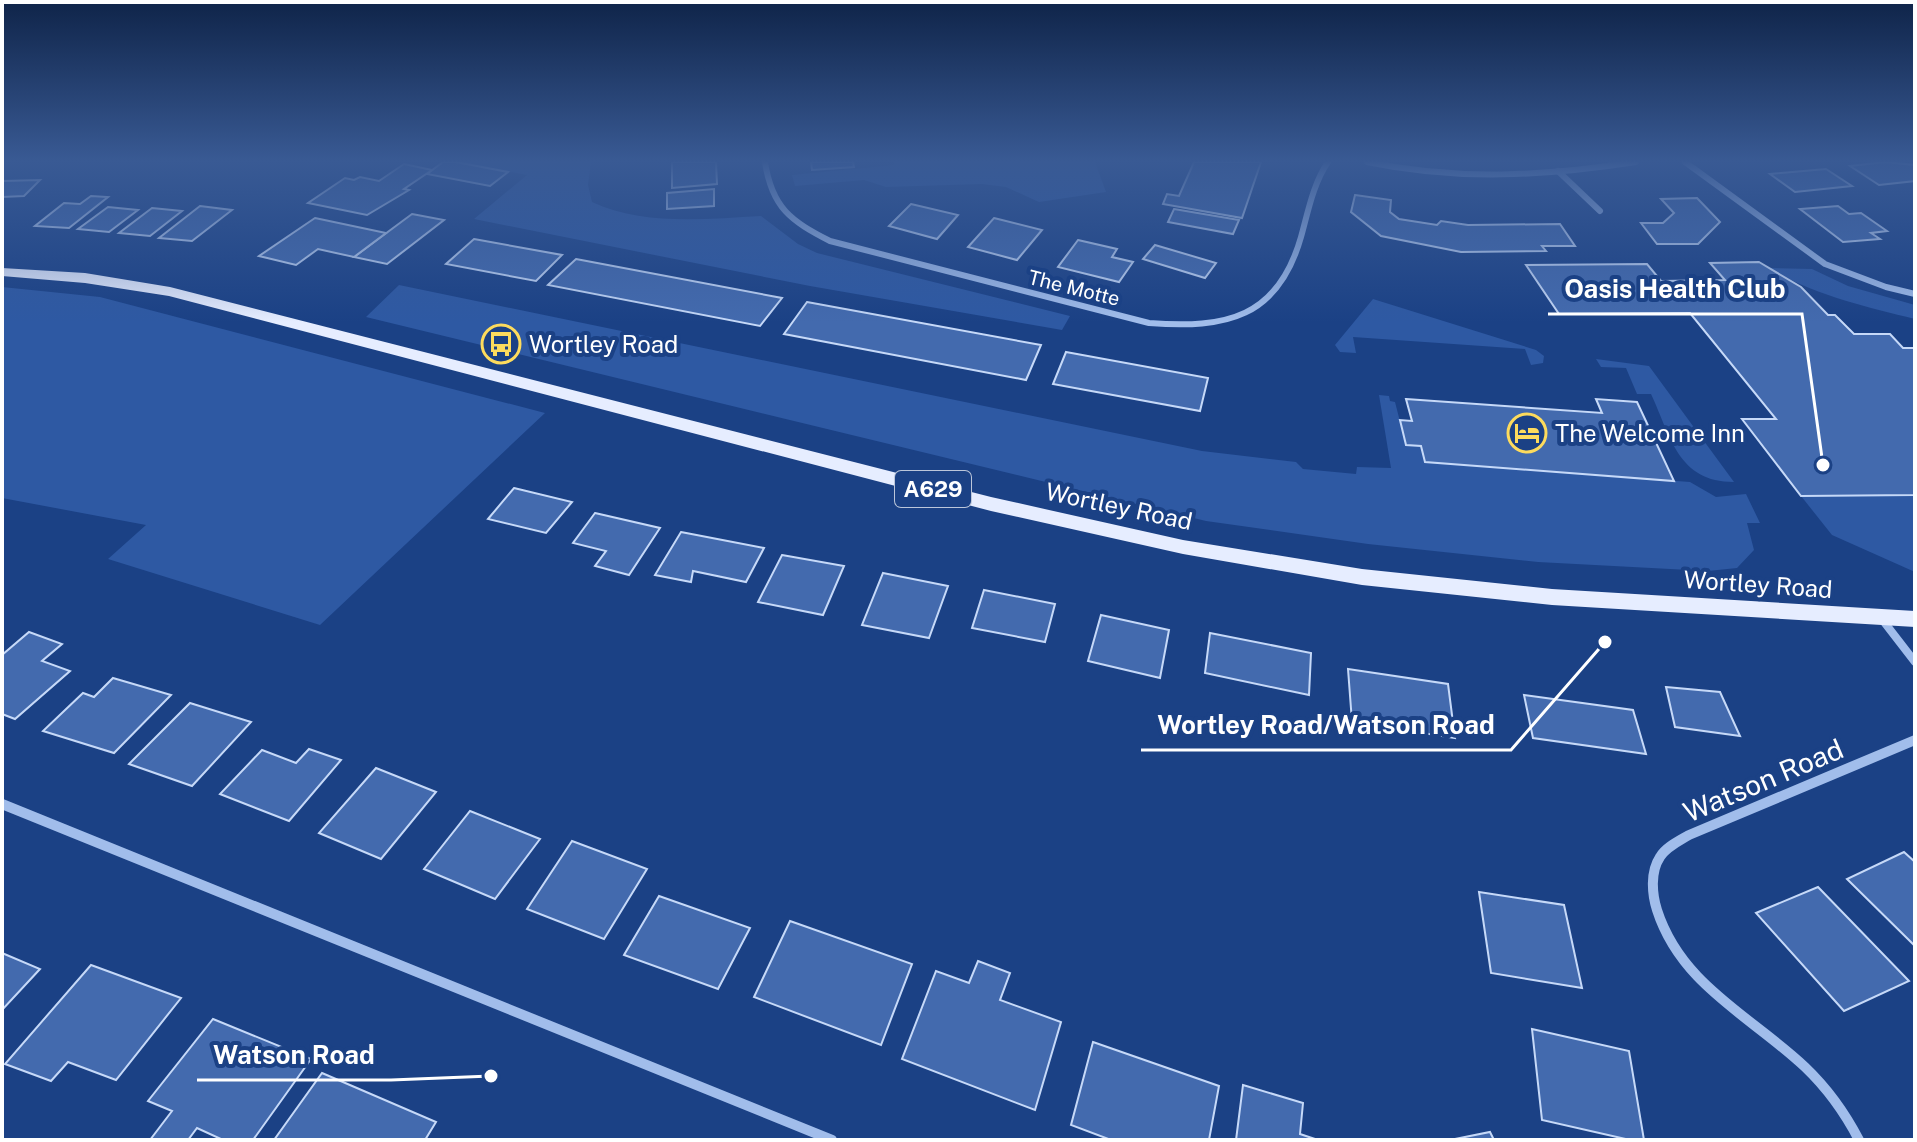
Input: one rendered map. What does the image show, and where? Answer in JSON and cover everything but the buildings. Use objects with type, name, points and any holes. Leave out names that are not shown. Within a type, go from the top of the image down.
[{"type":"main road","name":"Wortley Road","points":[[2,272],[85,278],[170,292],[991,504],[1183,547],[1362,577],[1552,597],[1915,619]]},
{"type":"street","name":"The Motte","points":[[787,215],[803,228],[830,241],[1149,323],[1187,327],[1216,324],[1249,312],[1271,297],[1284,280],[1307,215]]},
{"type":"street","points":[[1758,215],[1825,264],[1886,287],[1915,294]]},
{"type":"street","points":[[1880,617],[1915,662]]},
{"type":"street","name":"Watson Road","points":[[1859,1140],[1845,1111],[1804,1066],[1733,1010],[1686,967],[1659,926],[1652,884],[1661,854],[1689,835],[1915,740]]},
{"type":"street","points":[[2,804],[832,1140]]},
{"type":"shaded area","points":[[478,215],[634,215],[675,219],[761,216],[798,244],[817,253],[1070,316],[1062,330],[810,286],[474,219]]},
{"type":"shaded area","points":[[1768,268],[1812,269],[1848,286],[1915,305],[1915,319],[1821,292]]},
{"type":"shaded area","points":[[399,285],[1202,451],[1296,462],[1303,469],[1356,474],[1357,467],[1391,468],[1379,395],[1389,396],[1390,401],[1395,402],[1406,445],[1421,446],[1425,462],[1690,482],[1716,497],[1746,494],[1760,523],[1747,523],[1754,550],[1737,568],[1708,571],[1538,562],[1368,544],[1206,521],[366,317]]},
{"type":"shaded area","points":[[2,287],[100,297],[545,413],[320,625],[108,559],[146,525],[2,498]]},
{"type":"shaded area","points":[[1373,299],[1536,350],[1544,356],[1543,363],[1531,365],[1525,349],[1353,337],[1356,353],[1340,352],[1335,345]]},
{"type":"shaded area","points":[[1596,359],[1649,366],[1734,482],[1715,480],[1688,465],[1671,441],[1651,394],[1637,394],[1626,368],[1601,367]]},
{"type":"shaded area","points":[[1915,495],[1915,572],[1832,535],[1801,496]]},
{"type":"place","name":"Wortley Road","points":[[501,344]]},
{"type":"place","name":"The Welcome Inn","points":[[1527,433]]},
{"type":"place","name":"Oasis Health Club","points":[[1823,465]]},
{"type":"place","name":"Wortley Road/Watson Road","points":[[1605,642]]},
{"type":"place","name":"Watson Road","points":[[491,1076]]}]
